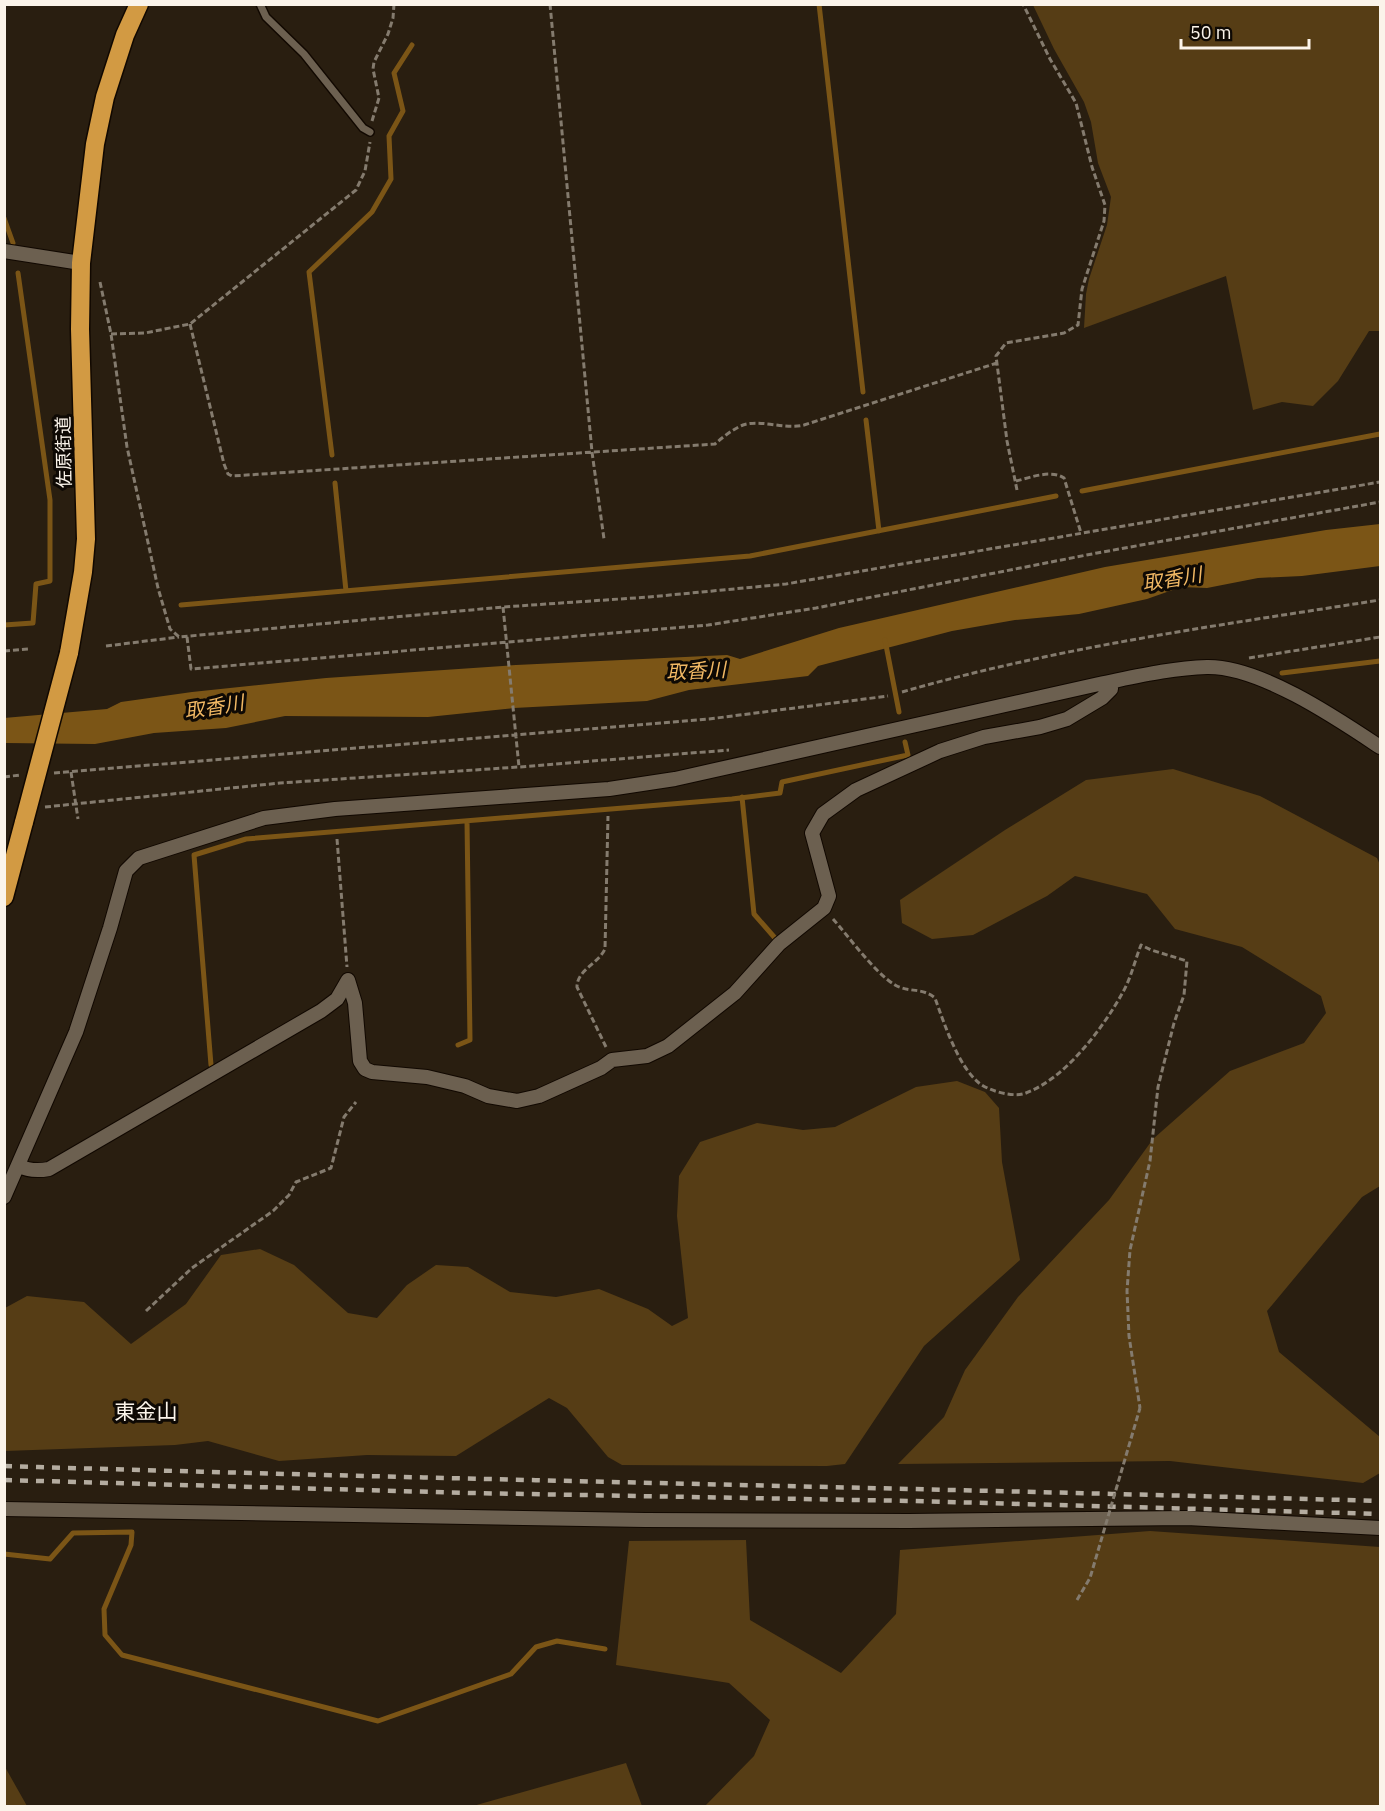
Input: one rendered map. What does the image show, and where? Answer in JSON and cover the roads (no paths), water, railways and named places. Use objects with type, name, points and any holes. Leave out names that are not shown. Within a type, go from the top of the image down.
[{"type":"highway","name":"佐原街道","points":[[4,897],[69,653],[83,572],[86,539],[80,329],[81,263],[95,144],[105,97],[125,35],[139,4]]},
{"type":"street","points":[[4,251],[81,263]]},
{"type":"street","points":[[4,1197],[76,1032],[111,928],[126,872],[140,858],[264,818],[335,809],[609,789],[675,779],[1112,682],[1184,669],[1223,668],[1249,675],[1327,712],[1380,747]]},
{"type":"street","points":[[19,1166],[27,1170],[49,1169],[321,1011],[337,999],[348,980],[355,1003],[360,1061],[365,1069],[372,1072],[427,1077],[465,1086],[498,1098],[517,1101],[539,1096],[601,1068],[612,1060],[647,1056],[668,1046],[735,993],[779,944],[824,908],[829,896],[812,833],[823,814],[856,790],[940,751],[984,737],[1040,727],[1067,719],[1102,698],[1110,689],[1112,682]]},
{"type":"street","points":[[4,1509],[656,1521],[1187,1518],[1380,1528]]},
{"type":"lane","points":[[260,4],[266,17],[304,54],[363,128],[370,132]]},
{"type":"water","name":"取香川","points":[[1380,524],[1380,566],[1302,576],[1258,578],[1207,588],[1181,587],[1147,599],[1079,614],[1015,620],[952,631],[818,666],[808,676],[689,690],[647,701],[514,708],[428,717],[285,716],[226,728],[154,733],[95,744],[5,743],[4,718],[107,709],[121,702],[192,692],[326,678],[516,665],[727,655],[740,659],[839,628],[1105,567],[1326,530]]},
{"type":"waterway","points":[[819,4],[863,392]]},
{"type":"waterway","points":[[332,455],[309,272],[372,212],[391,179],[389,136],[403,111],[394,73],[412,45]]},
{"type":"waterway","points":[[4,218],[13,243]]},
{"type":"waterway","points":[[4,625],[33,623],[36,584],[50,581],[50,500],[18,273]]},
{"type":"waterway","points":[[866,420],[879,531]]},
{"type":"waterway","points":[[1082,491],[1380,434]]},
{"type":"waterway","points":[[335,483],[346,591]]},
{"type":"waterway","points":[[181,605],[750,556],[1056,496]]},
{"type":"waterway","points":[[885,640],[899,712]]},
{"type":"waterway","points":[[1282,673],[1380,661]]},
{"type":"waterway","points":[[211,1065],[194,855],[246,839],[732,799],[780,793],[782,782],[908,755],[905,742]]},
{"type":"waterway","points":[[742,797],[754,914],[775,938]]},
{"type":"waterway","points":[[458,1045],[470,1040],[467,821]]},
{"type":"waterway","points":[[4,1554],[50,1559],[73,1533],[132,1532],[131,1545],[104,1609],[105,1635],[122,1655],[378,1721],[511,1674],[536,1647],[557,1641],[605,1649]]},
{"type":"railway","points":[[4,1466],[1380,1501]]},
{"type":"railway","points":[[4,1480],[1380,1514]]},
{"type":"district","name":"東金山","points":[[146,1412]]}]
